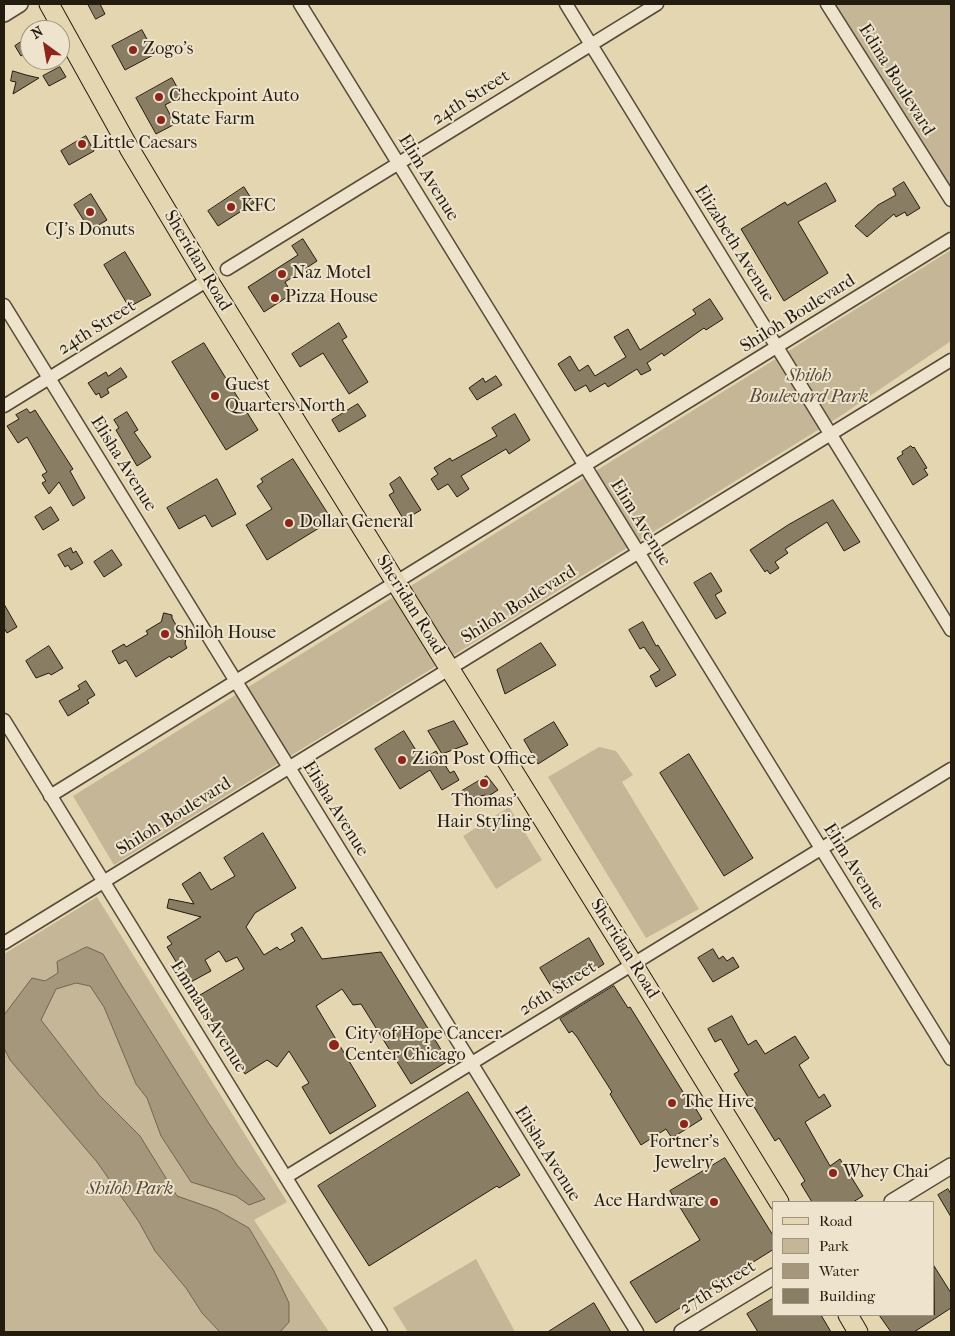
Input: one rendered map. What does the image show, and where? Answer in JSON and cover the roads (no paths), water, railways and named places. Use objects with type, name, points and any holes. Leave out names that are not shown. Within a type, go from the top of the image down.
[{"type":"main road","name":"Sheridan Road","points":[[49,4],[129,148],[208,280],[778,1201]]},
{"type":"main road","points":[[849,1316],[858,1332]]},
{"type":"street","points":[[4,14],[20,4]]},
{"type":"street","name":"Elim Avenue","points":[[300,4],[951,1059]]},
{"type":"street","name":"Elizabeth Avenue","points":[[566,4],[951,630]]},
{"type":"street","name":"24th Street","points":[[227,269],[657,4]]},
{"type":"street","name":"Edina Boulevard","points":[[827,4],[951,200]]},
{"type":"street","name":"Shiloh Boulevard","points":[[50,796],[951,239]]},
{"type":"street","name":"24th Street","points":[[4,406],[208,280]]},
{"type":"street","name":"Elisha Avenue","points":[[4,305],[636,1332]]},
{"type":"street","name":"Shiloh Boulevard","points":[[4,943],[951,360]]},
{"type":"street","name":"Emmaus Avenue","points":[[4,720],[381,1332]]},
{"type":"street","name":"26th Street","points":[[286,1177],[951,768]]},
{"type":"street","points":[[894,1201],[951,1166]]},
{"type":"street","name":"27th Street","points":[[682,1332],[772,1277]]},
{"type":"water","points":[[87,947],[103,954],[208,1122],[237,1165],[265,1199],[249,1205],[236,1196],[191,1182],[161,1136],[147,1098],[136,1084],[104,1007],[90,986],[76,983],[56,989],[41,1020],[99,1095],[140,1136],[177,1196],[217,1210],[249,1228],[274,1271],[289,1303],[289,1322],[280,1332],[220,1332],[202,1313],[186,1288],[155,1251],[139,1222],[97,1162],[10,1060],[4,1048],[4,1015],[32,978],[45,981],[58,973],[57,962]]},
{"type":"place","name":"Zogo's","points":[[133,50]]},
{"type":"place","name":"Checkpoint Auto","points":[[159,97]]},
{"type":"place","name":"State Farm","points":[[161,120]]},
{"type":"place","name":"Little Caesars","points":[[82,144]]},
{"type":"place","name":"KFC","points":[[231,207]]},
{"type":"place","name":"CJ's Donuts","points":[[90,212]]},
{"type":"place","name":"Naz Motel","points":[[282,274]]},
{"type":"place","name":"Pizza House","points":[[275,298]]},
{"type":"place","name":"Guest Quarters North","points":[[215,396]]},
{"type":"place","name":"Dollar General","points":[[289,523]]},
{"type":"place","name":"Shiloh House","points":[[165,634]]},
{"type":"place","name":"Zion Post Office","points":[[402,760]]},
{"type":"place","name":"Thomas' Hair Styling","points":[[484,783]]},
{"type":"place","name":"City of Hope Cancer Center Chicago","points":[[334,1045]]},
{"type":"place","name":"The Hive","points":[[672,1103]]},
{"type":"place","name":"Fortner's Jewelry","points":[[684,1124]]},
{"type":"place","name":"Whey Chai","points":[[833,1173]]},
{"type":"place","name":"Ace Hardware","points":[[714,1202]]},
{"type":"park label","name":"Shiloh Boulevard Park","points":[[809,387]]},
{"type":"park label","name":"Shiloh Park","points":[[130,1190]]}]
